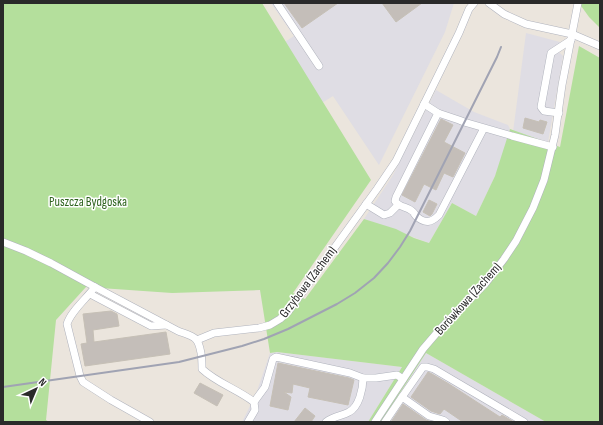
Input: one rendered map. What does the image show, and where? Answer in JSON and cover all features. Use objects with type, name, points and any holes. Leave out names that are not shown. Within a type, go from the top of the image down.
[{"type":"street","points":[[277,3],[319,66]]},
{"type":"street","name":"Grzybowa (Zachem)","points":[[197,340],[214,333],[270,326],[280,319],[292,307],[396,161],[460,33],[469,9],[474,3]]},
{"type":"street","points":[[489,3],[504,14],[526,24],[600,46]]},
{"type":"street","name":"Borówkowa (Zachem)","points":[[375,422],[423,349],[485,284],[504,259],[516,241],[533,208],[544,180],[553,147],[578,3]]},
{"type":"street","points":[[558,113],[544,111],[542,107],[551,53],[571,37]]},
{"type":"street","points":[[424,104],[438,113],[464,122],[553,147]]},
{"type":"street","points":[[438,113],[395,201],[398,205],[413,211],[417,216],[425,221],[430,222],[439,216],[484,128]]},
{"type":"street","points":[[366,204],[384,215],[390,213],[398,205]]},
{"type":"street","points":[[3,242],[51,263],[178,331],[191,336],[197,340],[200,345],[202,369],[209,375],[244,394],[254,402]]},
{"type":"street","points":[[95,287],[69,318],[67,324],[80,376],[84,382],[111,400],[150,422]]},
{"type":"street","points":[[90,294],[152,326],[166,324]]},
{"type":"street","points":[[248,422],[255,410],[254,402],[265,387],[273,359],[276,356],[350,373],[363,378],[397,376],[403,379]]},
{"type":"street","points":[[385,422],[420,370],[424,367],[434,369],[524,422]]},
{"type":"street","points":[[326,422],[353,410],[361,395],[363,378]]},
{"type":"street","points":[[402,397],[429,416],[446,422]]},
{"type":"shaded area","points":[[271,3],[454,3],[445,32],[379,165],[333,96],[303,115],[265,55],[294,36]]},
{"type":"shaded area","points":[[526,33],[560,42],[559,52],[563,56],[548,142],[513,132]]},
{"type":"shaded area","points":[[436,90],[474,112],[508,125],[510,129],[495,176],[476,216],[452,203],[429,243],[364,219],[393,175]]},
{"type":"shaded area","points":[[277,352],[402,367],[368,422],[242,422],[256,394],[270,353]]},
{"type":"shaded area","points":[[426,353],[546,422],[381,422]]},
{"type":"green space","name":"Puszcza Bydgoska","points":[[3,3],[262,3],[371,180],[293,293],[305,299],[364,219],[396,229],[414,238],[429,243],[452,203],[476,216],[495,176],[510,129],[560,147],[579,46],[600,58],[600,422],[546,422],[426,353],[381,422],[368,422],[402,367],[277,352],[270,353],[260,290],[172,293],[86,287],[56,320],[46,420],[49,422],[3,422]]},
{"type":"green space","points":[[579,3],[600,3],[600,28],[589,17]]},
{"type":"building","points":[[284,3],[338,3],[302,28]]},
{"type":"building","points":[[382,3],[422,3],[396,22]]},
{"type":"building","points":[[525,118],[539,122],[540,120],[547,122],[543,134],[523,128]]},
{"type":"building","points":[[441,119],[453,125],[444,142],[465,153],[453,177],[444,173],[436,190],[424,184],[415,202],[402,195]]},
{"type":"building","points":[[429,200],[437,204],[430,216],[423,212]]},
{"type":"building","points":[[111,311],[117,314],[119,326],[93,330],[94,342],[166,332],[170,354],[85,366],[81,344],[87,343],[83,314]]},
{"type":"building","points":[[278,363],[354,380],[348,405],[308,397],[310,388],[293,384],[292,393],[284,392],[291,397],[288,410],[270,406]]},
{"type":"building","points":[[428,372],[500,417],[502,415],[514,422],[463,422],[444,409],[440,414],[431,411],[411,397]]},
{"type":"building","points":[[200,383],[223,395],[217,406],[194,393]]},
{"type":"building","points":[[403,404],[426,420],[432,422],[391,422]]},
{"type":"building","points":[[305,408],[315,416],[311,422],[294,422]]},
{"type":"railway","points":[[3,387],[179,362],[242,346],[288,329],[355,293],[374,278],[388,263],[410,231],[501,47]]}]
